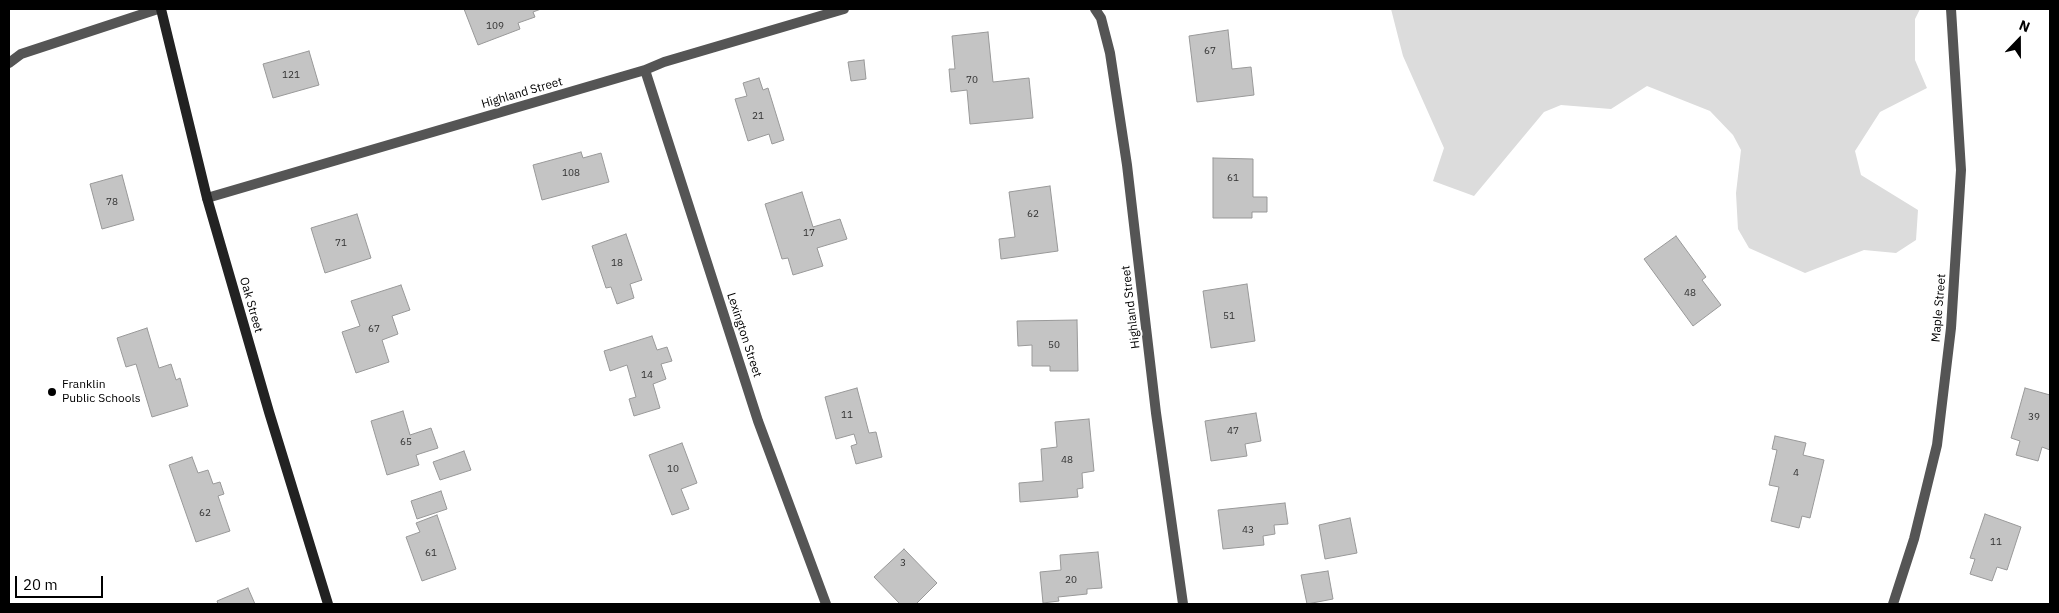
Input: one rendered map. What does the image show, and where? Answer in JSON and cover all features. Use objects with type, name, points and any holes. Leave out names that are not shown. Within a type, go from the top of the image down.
[{"type":"main road","name":"Oak Street","points":[[159,9],[206,198],[328,604]]},
{"type":"street","points":[[9,63],[22,54],[159,9]]},
{"type":"street","name":"Highland Street","points":[[206,198],[645,70],[664,62],[844,9]]},
{"type":"street","name":"Highland Street","points":[[1095,9],[1101,18],[1110,53],[1127,165],[1156,413],[1183,604]]},
{"type":"street","name":"Maple Street","points":[[1893,604],[1914,539],[1937,445],[1951,328],[1961,170],[1951,9]]},
{"type":"street","name":"Lexington Street","points":[[645,70],[758,420],[826,604]]},
{"type":"shaded area","points":[[1391,9],[1920,9],[1915,19],[1915,60],[1927,88],[1880,112],[1855,151],[1861,175],[1918,210],[1916,240],[1896,253],[1864,250],[1805,273],[1749,248],[1738,229],[1736,193],[1741,150],[1733,135],[1710,111],[1647,86],[1611,109],[1561,105],[1544,112],[1474,196],[1433,181],[1444,148],[1403,56]]},
{"type":"building","points":[[464,9],[541,9],[533,12],[535,17],[518,23],[520,29],[478,45]]},
{"type":"building","points":[[1228,30],[1232,69],[1251,67],[1254,95],[1197,102],[1189,36]]},
{"type":"building","points":[[988,32],[993,82],[1029,78],[1033,118],[970,124],[967,90],[951,92],[949,69],[955,69],[952,36]]},
{"type":"building","points":[[309,51],[319,85],[273,98],[263,64]]},
{"type":"building","points":[[864,60],[866,79],[851,81],[848,62]]},
{"type":"building","points":[[759,78],[763,90],[768,88],[784,140],[772,144],[769,134],[748,141],[735,99],[747,96],[743,83]]},
{"type":"building","points":[[581,152],[583,158],[601,153],[609,182],[542,200],[533,165]]},
{"type":"building","points":[[1213,158],[1253,159],[1253,197],[1267,197],[1267,212],[1252,212],[1252,218],[1213,218]]},
{"type":"building","points":[[122,175],[134,220],[102,229],[90,184]]},
{"type":"building","points":[[1050,186],[1058,251],[1001,259],[999,239],[1015,237],[1009,192]]},
{"type":"building","points":[[802,192],[813,227],[840,219],[847,239],[817,248],[823,266],[793,275],[788,258],[782,259],[765,204]]},
{"type":"building","points":[[357,214],[371,258],[325,273],[311,228]]},
{"type":"building","points":[[626,234],[642,280],[630,284],[634,298],[617,304],[611,287],[606,288],[592,246]]},
{"type":"building","points":[[1676,236],[1706,277],[1702,280],[1721,305],[1693,326],[1644,259]]},
{"type":"building","points":[[1247,284],[1255,341],[1211,348],[1203,291]]},
{"type":"building","points":[[401,285],[410,310],[392,316],[398,334],[382,340],[389,362],[356,373],[342,332],[360,326],[351,301]]},
{"type":"building","points":[[1077,320],[1078,371],[1050,371],[1050,366],[1032,366],[1032,345],[1018,346],[1017,321]]},
{"type":"building","points":[[147,328],[159,368],[171,364],[176,380],[180,378],[188,406],[152,417],[136,364],[126,367],[117,338]]},
{"type":"building","points":[[652,336],[657,350],[667,347],[672,361],[661,364],[666,379],[653,384],[660,408],[634,416],[629,399],[636,397],[627,365],[610,371],[604,351]]},
{"type":"building","points":[[857,388],[869,433],[876,432],[882,457],[856,464],[851,446],[857,444],[854,434],[836,439],[825,397]]},
{"type":"building","points":[[2025,388],[2050,395],[2050,450],[2042,447],[2038,461],[2016,455],[2020,441],[2011,438]]},
{"type":"building","points":[[403,411],[410,435],[431,428],[438,448],[416,455],[419,465],[387,475],[371,421]]},
{"type":"building","points":[[1256,413],[1261,441],[1245,444],[1247,456],[1211,461],[1205,421]]},
{"type":"building","points":[[1089,419],[1094,471],[1082,473],[1083,488],[1077,489],[1078,497],[1020,502],[1019,483],[1043,481],[1041,449],[1057,447],[1055,422]]},
{"type":"building","points":[[1775,436],[1806,443],[1803,455],[1824,460],[1810,518],[1802,516],[1799,528],[1771,521],[1779,487],[1769,485],[1777,450],[1772,449]]},
{"type":"building","points":[[682,443],[697,483],[681,489],[689,509],[672,515],[649,455]]},
{"type":"building","points":[[464,451],[471,470],[440,480],[433,462]]},
{"type":"building","points":[[192,457],[198,473],[208,470],[213,484],[220,482],[224,494],[218,496],[230,531],[196,542],[169,465]]},
{"type":"building","points":[[441,491],[447,509],[417,519],[411,501]]},
{"type":"building","points":[[1285,503],[1288,524],[1274,525],[1275,534],[1263,536],[1264,545],[1223,549],[1218,510]]},
{"type":"building","points":[[1985,514],[2021,527],[2007,570],[1997,567],[1992,581],[1970,574],[1975,559],[1970,558]]},
{"type":"building","points":[[437,515],[456,569],[422,581],[406,537],[420,532],[416,523]]},
{"type":"building","points":[[1350,518],[1357,553],[1325,559],[1319,525]]},
{"type":"building","points":[[904,549],[937,583],[916,604],[900,604],[874,577]]},
{"type":"building","points":[[1098,552],[1102,588],[1087,589],[1087,594],[1058,597],[1059,601],[1043,603],[1040,572],[1061,570],[1060,555]]},
{"type":"building","points":[[1328,571],[1333,599],[1307,604],[1301,575]]},
{"type":"building","points":[[248,588],[255,604],[218,604],[217,601]]},
{"type":"place","name":"Franklin Public Schools","points":[[52,392]]}]
